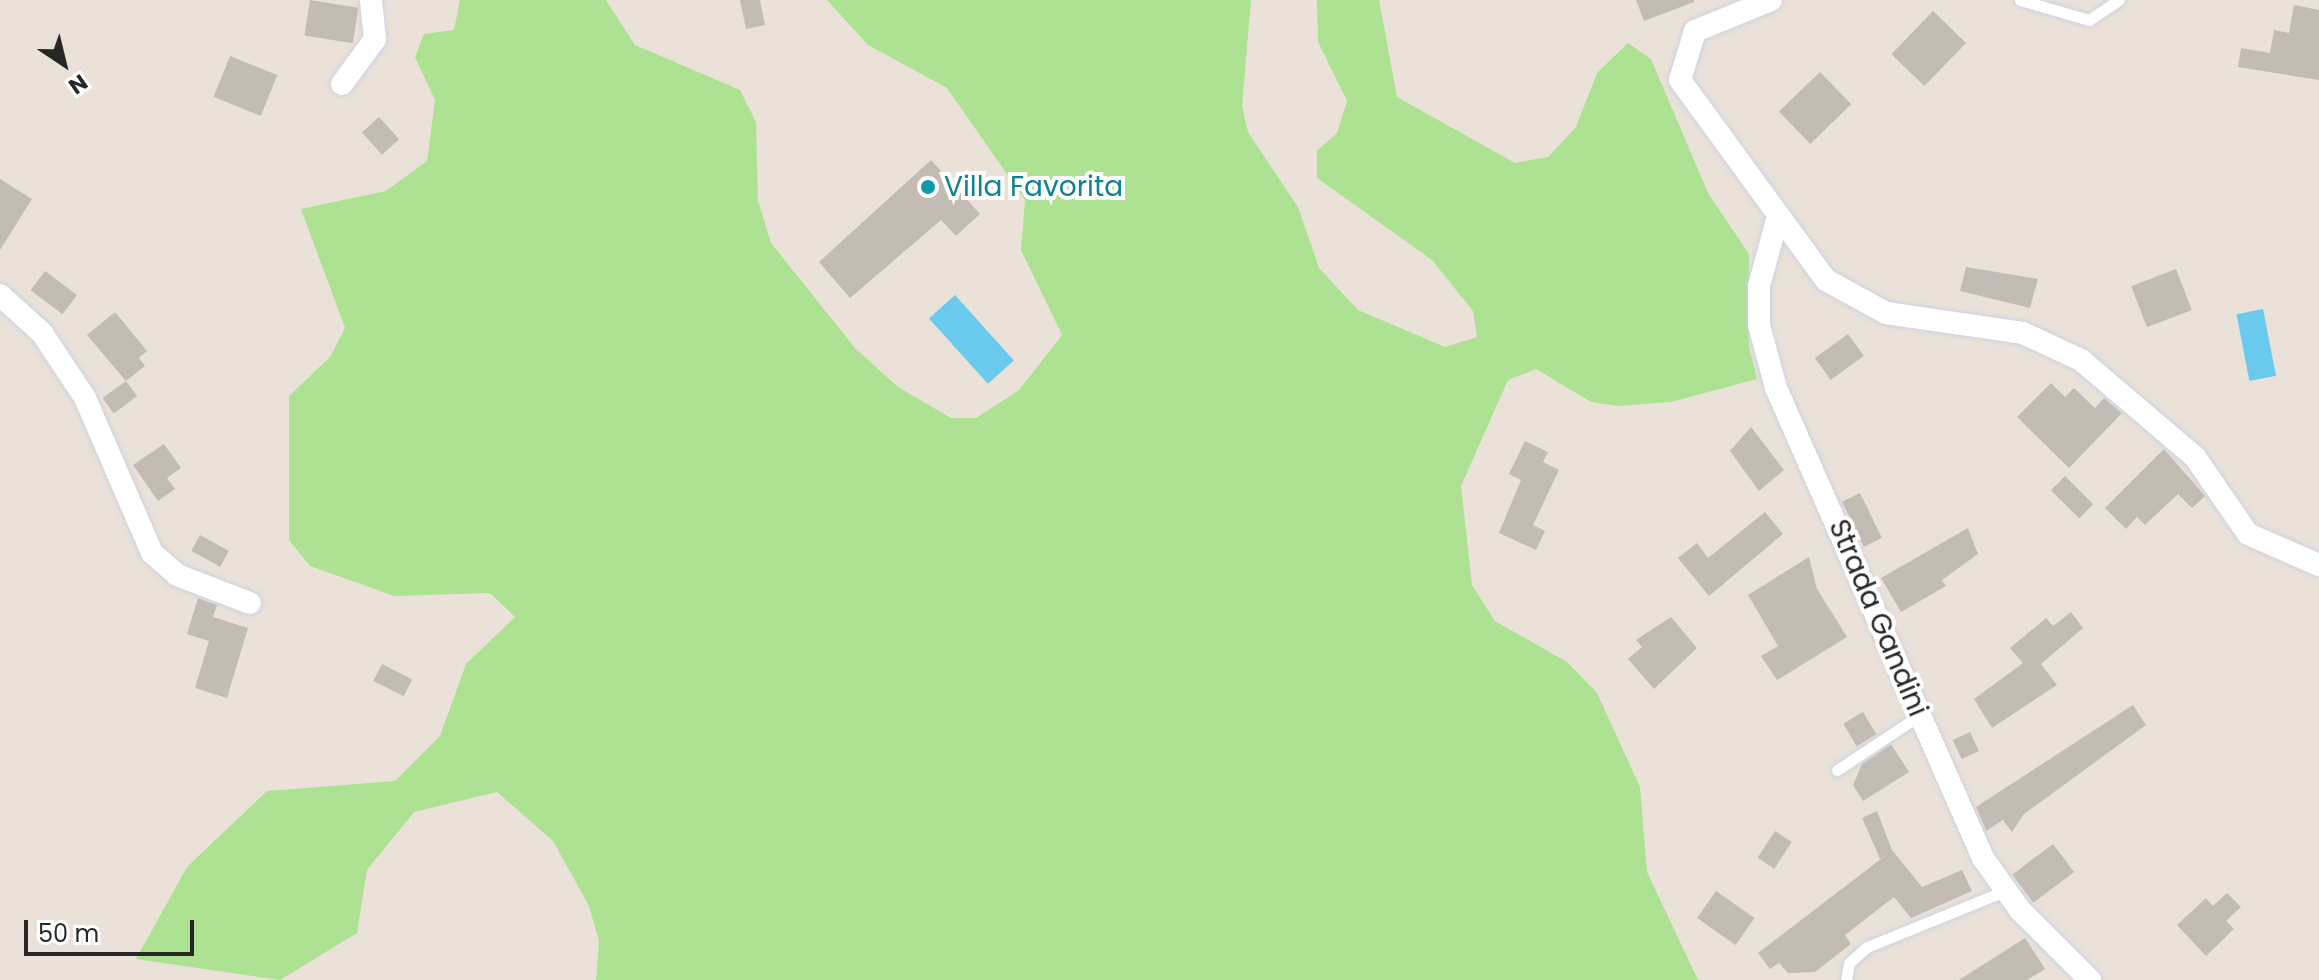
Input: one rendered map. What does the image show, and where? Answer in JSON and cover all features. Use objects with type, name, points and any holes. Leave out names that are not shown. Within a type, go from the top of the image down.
[{"type":"street","points":[[342,84],[375,39],[371,0]]},
{"type":"street","points":[[1771,0],[1695,31],[1680,80],[1777,220],[1826,280],[1858,304],[1934,323],[2023,333],[2081,360],[2195,457],[2248,534],[2319,565]]},
{"type":"street","name":"Strada Gandini","points":[[1777,220],[1759,286],[1764,354],[1920,715],[2004,891],[2090,980]]},
{"type":"street","points":[[0,295],[42,333],[85,398],[152,553],[177,575],[250,603]]},
{"type":"lane","points":[[2020,0],[2089,20],[2119,0]]},
{"type":"lane","points":[[1837,770],[1920,715]]},
{"type":"lane","points":[[1846,980],[1849,963],[1867,947],[2004,891]]},
{"type":"green space","points":[[460,0],[606,0],[635,45],[740,90],[756,122],[758,201],[771,243],[855,348],[898,387],[951,418],[976,418],[1019,390],[1062,335],[1021,250],[1025,200],[947,88],[868,45],[827,0],[1251,0],[1242,106],[1248,132],[1298,207],[1319,268],[1358,310],[1445,347],[1477,337],[1473,311],[1432,260],[1317,178],[1317,151],[1337,133],[1347,101],[1318,42],[1317,0],[1379,0],[1397,97],[1515,163],[1548,157],[1576,127],[1597,73],[1628,43],[1651,59],[1708,193],[1749,254],[1749,347],[1757,379],[1671,402],[1618,406],[1591,402],[1536,369],[1508,380],[1461,486],[1472,585],[1495,621],[1567,662],[1597,693],[1640,787],[1647,872],[1698,980],[596,980],[599,941],[589,906],[553,841],[497,792],[414,812],[367,870],[357,933],[280,980],[136,959],[187,867],[267,791],[395,781],[440,736],[466,664],[515,617],[490,593],[394,596],[310,566],[289,540],[289,396],[330,357],[345,328],[301,209],[386,191],[427,161],[435,100],[415,57],[424,34],[454,30]]},
{"type":"water","points":[[955,295],[1014,360],[988,384],[929,318]]},
{"type":"water","points":[[2263,309],[2276,376],[2249,381],[2236,314]]},
{"type":"building","points":[[310,0],[358,8],[353,43],[304,36]]},
{"type":"building","points":[[740,0],[760,0],[765,25],[746,29]]},
{"type":"building","points":[[1636,0],[1694,0],[1694,2],[1644,21]]},
{"type":"building","points":[[2294,5],[2319,10],[2319,80],[2238,67],[2241,48],[2270,53],[2274,30],[2289,33]]},
{"type":"building","points":[[1933,11],[1966,43],[1924,86],[1891,54]]},
{"type":"building","points":[[230,56],[277,75],[261,116],[214,97]]},
{"type":"building","points":[[1820,72],[1851,104],[1810,144],[1779,112]]},
{"type":"building","points":[[379,117],[399,139],[382,155],[362,132]]},
{"type":"building","points":[[931,160],[980,214],[956,236],[941,220],[850,298],[819,262]]},
{"type":"building","points":[[0,179],[32,199],[0,250]]},
{"type":"building","points":[[1966,267],[2038,279],[2030,308],[1960,291]]},
{"type":"building","points":[[2176,269],[2192,310],[2147,327],[2131,286]]},
{"type":"building","points":[[45,271],[77,295],[63,314],[31,290]]},
{"type":"building","points":[[115,312],[147,351],[139,358],[145,366],[126,381],[87,335]]},
{"type":"building","points":[[1848,334],[1864,356],[1831,380],[1815,358]]},
{"type":"building","points":[[126,381],[137,396],[114,413],[103,398]]},
{"type":"building","points":[[2051,383],[2065,397],[2074,388],[2095,408],[2104,398],[2122,413],[2069,468],[2017,417]]},
{"type":"building","points":[[1751,427],[1784,470],[1759,491],[1730,451]]},
{"type":"building","points":[[1525,441],[1548,452],[1543,462],[1559,470],[1533,525],[1545,531],[1536,550],[1499,533],[1521,480],[1509,474]]},
{"type":"building","points":[[164,444],[181,468],[167,478],[175,489],[158,501],[133,465]]},
{"type":"building","points":[[2164,449],[2205,496],[2192,508],[2178,494],[2145,525],[2137,517],[2126,529],[2105,508]]},
{"type":"building","points":[[2065,476],[2093,504],[2079,518],[2051,490]]},
{"type":"building","points":[[1860,493],[1882,538],[1864,547],[1842,502]]},
{"type":"building","points":[[1765,512],[1783,534],[1709,596],[1678,558],[1697,543],[1708,558]]},
{"type":"building","points":[[1968,528],[1978,554],[1942,580],[1946,586],[1901,612],[1881,578]]},
{"type":"building","points":[[200,535],[229,551],[220,567],[191,551]]},
{"type":"building","points":[[1809,557],[1817,589],[1847,637],[1777,680],[1761,656],[1778,646],[1748,595]]},
{"type":"building","points":[[198,598],[217,605],[213,617],[248,628],[227,698],[195,688],[209,641],[187,634]]},
{"type":"building","points":[[2071,612],[2083,628],[2041,664],[2057,685],[1992,728],[1974,699],[2023,663],[2010,648],[2046,618],[2053,626]]},
{"type":"building","points":[[1671,617],[1697,648],[1654,689],[1628,659],[1642,647],[1636,640]]},
{"type":"building","points":[[382,664],[412,679],[404,696],[373,681]]},
{"type":"building","points":[[2133,705],[2146,725],[2024,814],[2012,832],[2003,820],[1986,831],[1976,807]]},
{"type":"building","points":[[1863,712],[1876,734],[1857,746],[1843,724]]},
{"type":"building","points":[[1970,732],[1979,751],[1962,759],[1953,740]]},
{"type":"building","points":[[1891,744],[1909,772],[1863,801],[1853,785],[1862,764]]},
{"type":"building","points":[[1877,811],[1892,850],[1922,887],[1962,870],[1972,891],[1911,918],[1894,897],[1845,935],[1851,944],[1815,972],[1788,973],[1779,963],[1770,969],[1758,953],[1890,852],[1880,859],[1862,818]]},
{"type":"building","points":[[1775,831],[1792,842],[1774,869],[1758,858]]},
{"type":"building","points":[[2053,844],[2074,872],[2033,903],[2012,875]]},
{"type":"building","points":[[1716,891],[1755,918],[1736,945],[1697,918]]},
{"type":"building","points":[[2227,893],[2241,907],[2226,921],[2234,929],[2206,956],[2177,925],[2206,898],[2213,906]]},
{"type":"building","points":[[2025,938],[2045,969],[2027,980],[1959,980]]},
{"type":"place","name":"Villa Favorita","points":[[928,187]]}]
